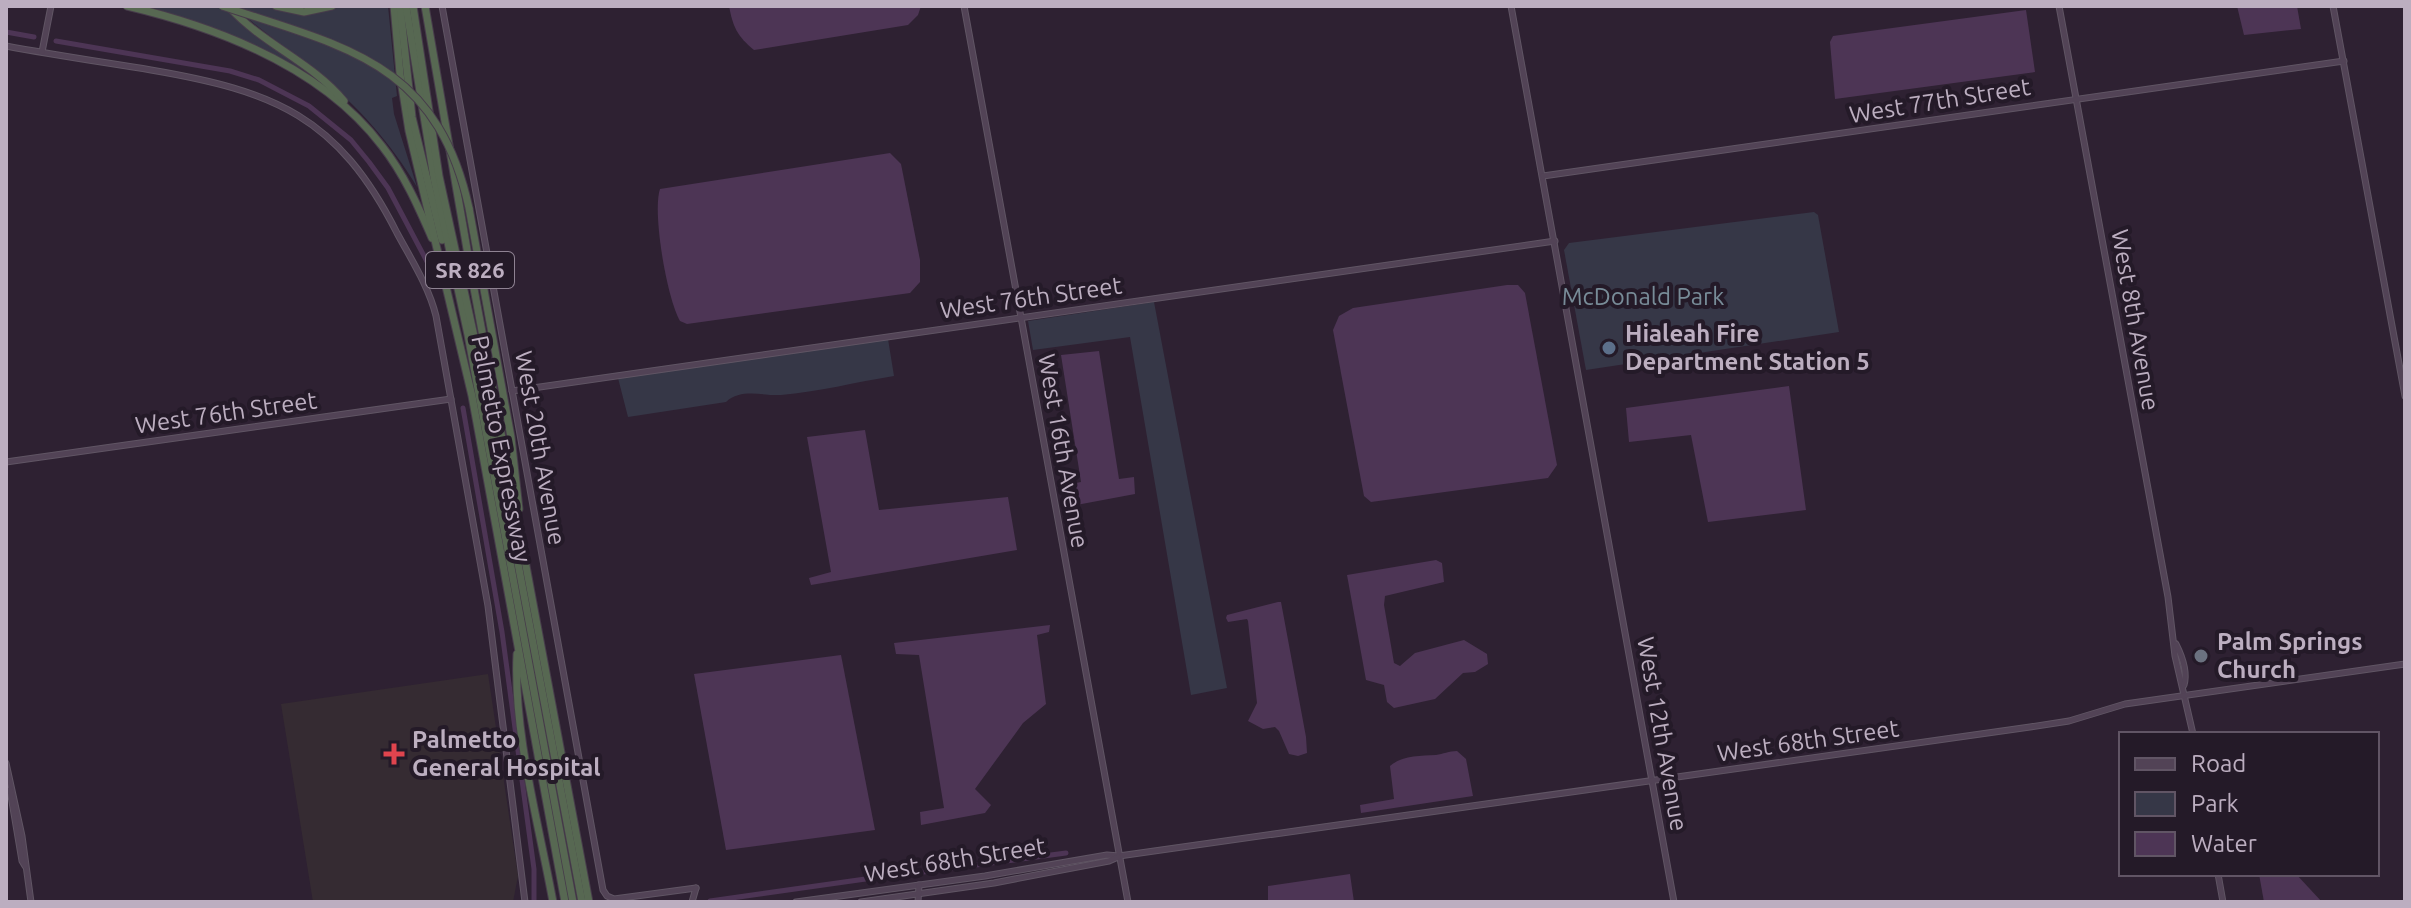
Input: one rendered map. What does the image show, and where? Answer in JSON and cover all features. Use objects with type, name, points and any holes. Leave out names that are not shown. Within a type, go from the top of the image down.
[{"type":"highway","points":[[127,6],[198,26],[268,56],[305,76],[356,117]]},
{"type":"highway","points":[[222,6],[350,49],[393,76],[418,100],[446,138],[462,177],[469,208],[511,437],[519,494],[519,527]]},
{"type":"highway","points":[[229,6],[335,91],[382,146],[401,173],[440,254]]},
{"type":"highway","points":[[276,6],[304,12],[332,6]]},
{"type":"highway","points":[[397,6],[418,148],[472,359]]},
{"type":"highway","name":"Palmetto Expressway","points":[[397,6],[408,123],[472,396],[565,902]]},
{"type":"highway","points":[[406,6],[412,19],[439,176],[481,368],[582,902]]},
{"type":"highway","points":[[413,6],[412,19],[434,178],[472,359],[573,902]]},
{"type":"highway","name":"Palmetto Expressway","points":[[425,6],[464,235],[589,902]]},
{"type":"highway","points":[[517,640],[516,669],[526,759],[551,902]]},
{"type":"street","points":[[42,52],[51,6]]},
{"type":"street","name":"West 20th Avenue","points":[[442,6],[603,890],[614,899],[696,888],[695,902]]},
{"type":"street","name":"West 16th Avenue","points":[[964,6],[1128,902]]},
{"type":"street","name":"West 12th Avenue","points":[[1511,6],[1674,902]]},
{"type":"street","name":"West 8th Avenue","points":[[2059,6],[2175,641],[2182,656],[2193,732]]},
{"type":"street","points":[[2333,6],[2405,396]]},
{"type":"street","points":[[6,46],[225,84],[262,96],[311,124],[352,161],[382,202],[436,316],[488,606],[522,902]]},
{"type":"street","name":"West 77th Street","points":[[1543,176],[2344,61]]},
{"type":"street","name":"West 76th Street","points":[[512,391],[1555,241]]},
{"type":"street","name":"West 76th Street","points":[[6,462],[451,399]]},
{"type":"street","name":"West 68th Street","points":[[796,902],[1107,855],[1119,856],[2030,727],[2069,721],[2125,704],[2405,664]]},
{"type":"street","points":[[6,763],[31,902]]},
{"type":"street","name":"West 68th Street","points":[[861,902],[1022,878],[1109,861],[1119,856]]},
{"type":"street","points":[[2218,876],[2223,902]]},
{"type":"street","points":[[897,897],[907,902],[916,894],[919,885]]},
{"type":"street","points":[[916,894],[918,902]]},
{"type":"shaded area","name":"Palmetto General Hospital","points":[[488,674],[518,876],[513,902],[313,902],[281,704]]},
{"type":"green space","points":[[148,6],[226,6],[301,68],[231,35]]},
{"type":"green space","points":[[234,6],[271,6],[285,11],[331,9],[337,6],[388,6],[397,96],[392,98],[394,114],[417,187],[372,125],[345,97]]},
{"type":"green space","name":"McDonald Park","points":[[1814,212],[1818,215],[1839,332],[1586,370],[1564,250],[1569,243]]},
{"type":"green space","points":[[1154,302],[1227,688],[1191,695],[1130,337],[1033,350],[1028,321]]},
{"type":"green space","points":[[888,339],[894,376],[809,392],[745,394],[726,402],[628,417],[618,378]]},
{"type":"water","points":[[729,6],[921,6],[918,15],[908,25],[754,50],[737,31]]},
{"type":"water","points":[[2237,6],[2297,6],[2301,29],[2244,35]]},
{"type":"water","points":[[2026,10],[2035,72],[1835,99],[1830,42],[1833,36]]},
{"type":"water","points":[[890,153],[901,164],[920,260],[920,282],[910,293],[687,324],[680,321],[670,294],[662,255],[658,216],[660,189]]},
{"type":"water","points":[[1518,285],[1525,293],[1557,465],[1548,478],[1371,502],[1364,496],[1333,330],[1339,316],[1353,308]]},
{"type":"water","points":[[1099,351],[1119,479],[1134,477],[1135,494],[1071,506],[1066,485],[1081,482],[1061,355]]},
{"type":"water","points":[[1789,386],[1806,510],[1708,522],[1691,435],[1629,442],[1626,408]]},
{"type":"water","points":[[865,430],[879,510],[1008,497],[1017,550],[811,585],[809,578],[831,572],[807,437]]},
{"type":"water","points":[[1436,560],[1442,563],[1444,582],[1385,596],[1394,663],[1400,666],[1415,653],[1464,640],[1487,654],[1488,664],[1475,672],[1463,673],[1435,699],[1394,708],[1387,702],[1384,685],[1366,680],[1347,575]]},
{"type":"water","points":[[1281,602],[1306,737],[1307,753],[1298,756],[1289,754],[1275,727],[1263,729],[1248,721],[1257,703],[1248,621],[1228,622],[1226,618],[1227,615]]},
{"type":"water","points":[[1050,625],[1049,632],[1037,635],[1046,704],[1023,723],[975,789],[991,805],[985,813],[921,825],[920,812],[944,808],[919,655],[896,654],[894,643]]},
{"type":"water","points":[[841,655],[875,830],[726,850],[694,674]]},
{"type":"water","points":[[1457,751],[1466,759],[1473,796],[1361,813],[1360,805],[1394,799],[1390,766],[1395,762]]},
{"type":"water","points":[[1350,874],[1354,902],[1268,902],[1268,886]]},
{"type":"water","points":[[2259,876],[2298,876],[2322,902],[2264,902]]},
{"type":"waterway","points":[[6,32],[34,37]]},
{"type":"waterway","points":[[56,41],[230,71],[259,80],[309,106],[351,140],[369,162],[388,188],[432,271]]},
{"type":"waterway","points":[[463,408],[502,632],[534,869],[534,902]]},
{"type":"waterway","points":[[923,872],[1066,853]]},
{"type":"waterway","points":[[710,901],[908,873]]},
{"type":"place","name":"Hialeah Fire Department Station 5","points":[[1609,348]]},
{"type":"place","name":"Palm Springs Church","points":[[2201,656]]},
{"type":"place","name":"Palmetto General Hospital","points":[[394,754]]}]
